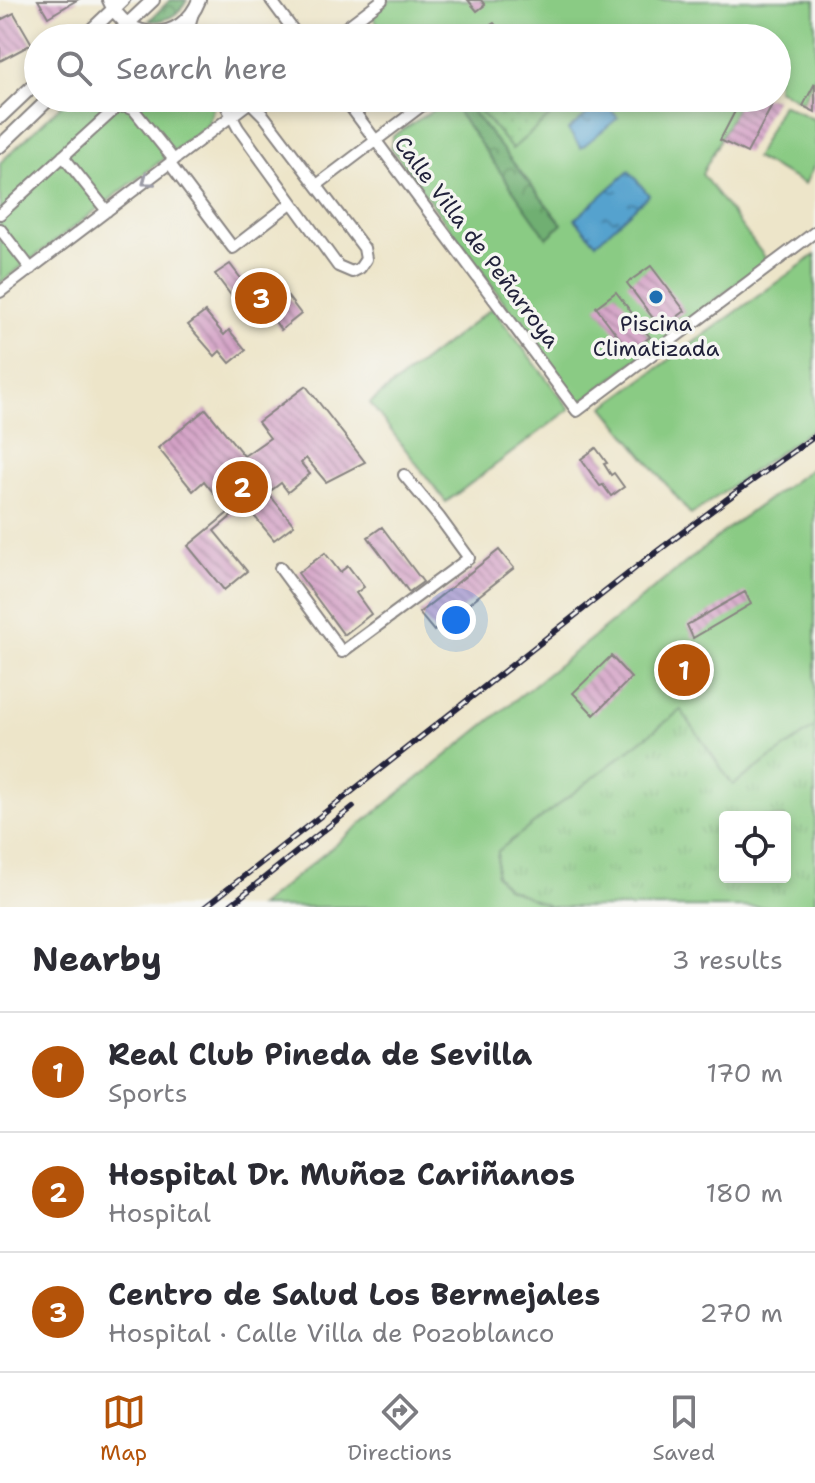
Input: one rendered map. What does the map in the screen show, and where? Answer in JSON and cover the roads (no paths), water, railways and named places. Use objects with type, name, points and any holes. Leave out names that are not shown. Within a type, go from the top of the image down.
[{"type":"main road","points":[[96,24],[115,3],[128,24],[153,0]]},
{"type":"main road","points":[[182,24],[197,6]]},
{"type":"main road","points":[[0,117],[24,94]]},
{"type":"main road","points":[[0,146],[35,112]]},
{"type":"street","points":[[271,0],[289,24]]},
{"type":"street","points":[[347,24],[369,4],[382,0]]},
{"type":"street","points":[[0,214],[112,112]]},
{"type":"street","points":[[135,112],[233,248],[291,203]]},
{"type":"street","points":[[229,112],[338,266],[352,272],[360,268],[366,259],[364,248],[261,112]]},
{"type":"street","points":[[0,292],[236,112]]},
{"type":"street","name":"Calle Villa de Peñarroya","points":[[355,112],[577,411],[815,232]]},
{"type":"street","points":[[317,185],[413,112]]},
{"type":"street","points":[[63,156],[107,211]]},
{"type":"street","points":[[0,229],[31,269]]},
{"type":"street","points":[[280,568],[342,652],[469,558],[404,475]]},
{"type":"water","points":[[590,112],[613,112],[618,118],[581,148],[568,130]]},
{"type":"water","points":[[629,171],[649,195],[596,243],[575,219]]},
{"type":"railway","points":[[205,907],[643,562],[815,436]]},
{"type":"railway","points":[[228,907],[353,807]]},
{"type":"place","name":"Piscina Climatizada","points":[[656,297]]},
{"type":"place","name":"Centro de Salud Los Bermejales","points":[[261,298]]},
{"type":"place","name":"Hospital Dr. Muñoz Cariñanos","points":[[242,487]]},
{"type":"place","name":"Real Club Pineda de Sevilla","points":[[684,670]]}]
